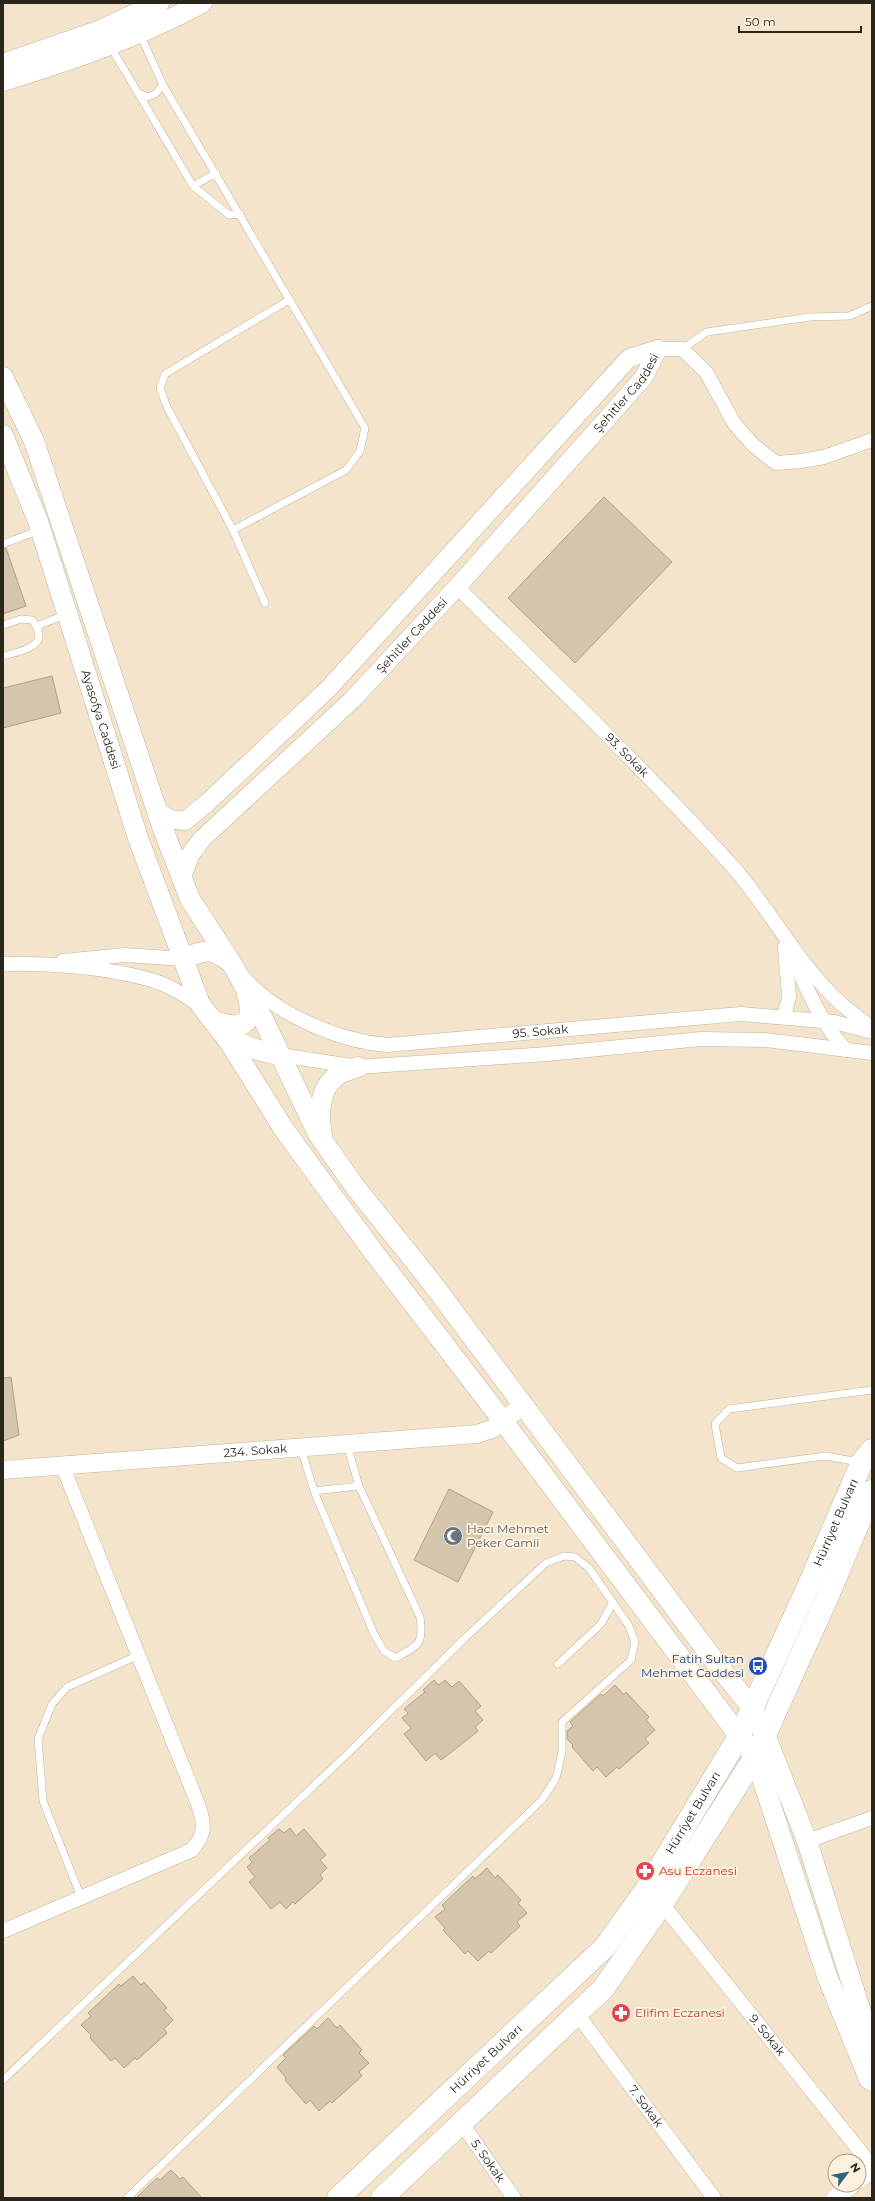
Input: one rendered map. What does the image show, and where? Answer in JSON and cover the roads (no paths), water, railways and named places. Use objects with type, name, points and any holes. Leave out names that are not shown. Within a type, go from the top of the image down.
[{"type":"main road","points":[[136,25],[159,3]]},
{"type":"main road","points":[[3,81],[136,25],[168,21],[202,3]]},
{"type":"main road","points":[[3,64],[106,37]]},
{"type":"main road","points":[[3,377],[34,440],[157,811],[190,899],[245,987],[280,1055],[303,1105],[323,1141],[356,1188],[429,1279],[716,1663],[752,1708],[766,1737],[807,1841],[871,2043]]},
{"type":"main road","name":"Ayasofya Caddesi","points":[[3,435],[14,458],[40,530],[138,838],[183,959],[210,1016],[285,1131],[375,1254],[503,1421],[755,1757]]},
{"type":"main road","points":[[183,959],[211,950],[219,953],[232,964]]},
{"type":"main road","points":[[210,1016],[226,1025],[238,1025],[248,1020],[251,1013],[245,987]]},
{"type":"main road","points":[[210,1016],[239,1044],[262,1052],[280,1055]]},
{"type":"main road","points":[[323,1141],[319,1119],[322,1098],[329,1085],[338,1075],[358,1067]]},
{"type":"main road","name":"Hürriyet Bulvarı","points":[[338,2198],[605,1946],[648,1886],[740,1735],[867,1456]]},
{"type":"main road","name":"Hürriyet Bulvarı","points":[[382,2198],[462,2124],[603,1989],[662,1904],[755,1757],[766,1737],[872,1491]]},
{"type":"main road","points":[[755,1757],[827,1976],[869,2080],[872,2081]]},
{"type":"street","points":[[658,349],[682,350],[706,372],[734,423],[754,445],[776,462],[802,461],[824,457],[872,440]]},
{"type":"street","name":"Şehitler Caddesi","points":[[157,811],[170,819],[185,821],[208,802],[328,689],[629,358],[658,349]]},
{"type":"street","name":"Şehitler Caddesi","points":[[182,878],[190,855],[202,839],[352,700],[457,587],[644,377],[658,349]]},
{"type":"street","points":[[544,451],[564,468]]},
{"type":"street","points":[[480,521],[500,537]]},
{"type":"street","name":"93. Sokak","points":[[457,587],[581,708],[713,845],[735,869],[784,935]]},
{"type":"street","points":[[264,750],[282,764]]},
{"type":"street","points":[[784,935],[789,997],[784,1016]]},
{"type":"street","points":[[784,935],[823,1020],[833,1036],[846,1050]]},
{"type":"street","points":[[784,935],[830,993],[852,1014],[872,1028]]},
{"type":"street","points":[[3,964],[45,964],[126,955],[183,959]]},
{"type":"street","points":[[45,964],[149,979],[173,988],[210,1016]]},
{"type":"street","name":"95. Sokak","points":[[232,964],[248,982],[290,1014],[346,1037],[369,1043],[387,1045],[675,1018],[741,1014],[823,1020],[872,1032]]},
{"type":"street","points":[[675,1018],[676,1042]]},
{"type":"street","name":"95. Sokak","points":[[280,1055],[358,1067],[547,1054],[701,1039],[766,1040],[872,1053]]},
{"type":"street","name":"234. Sokak","points":[[3,1470],[63,1467],[477,1434],[492,1429],[524,1405]]},
{"type":"street","points":[[3,1931],[192,1850],[203,1838],[204,1821],[198,1804],[63,1467]]},
{"type":"street","points":[[807,1841],[872,1818]]},
{"type":"street","name":"9. Sokak","points":[[662,1904],[872,2166]]},
{"type":"street","name":"7. Sokak","points":[[577,2014],[714,2198]]},
{"type":"street","name":"5. Sokak","points":[[462,2124],[514,2198]]},
{"type":"lane","points":[[136,25],[163,85],[365,428],[360,451],[346,470],[233,530]]},
{"type":"lane","points":[[106,37],[193,186],[229,215],[240,214]]},
{"type":"lane","points":[[138,93],[147,97],[155,94],[163,85]]},
{"type":"lane","points":[[193,186],[216,173]]},
{"type":"lane","points":[[265,603],[233,530],[167,407],[160,388],[164,374],[289,300]]},
{"type":"lane","points":[[682,350],[707,332],[810,317],[849,316],[872,306]]},
{"type":"lane","points":[[3,544],[40,530]]},
{"type":"lane","points":[[37,626],[67,614]]},
{"type":"lane","points":[[3,625],[32,620],[37,626],[39,636],[36,644],[29,649],[3,656]]},
{"type":"lane","points":[[867,1456],[825,1456],[736,1468],[721,1458],[715,1424],[729,1409],[872,1390]]},
{"type":"lane","points":[[301,1448],[314,1491],[374,1634],[384,1651],[395,1658],[416,1647],[423,1634],[420,1617],[359,1486],[347,1445]]},
{"type":"lane","points":[[314,1491],[359,1486]]},
{"type":"lane","points":[[3,2080],[342,1759],[465,1638],[546,1564],[564,1556],[575,1557],[589,1568],[629,1626],[634,1642],[631,1660],[562,1722],[562,1752],[556,1778],[542,1800],[127,2198]]},
{"type":"lane","points":[[558,1664],[601,1624],[613,1602]]},
{"type":"lane","points":[[81,1898],[43,1800],[38,1739],[52,1704],[67,1687],[139,1655]]},
{"type":"place","name":"Hacı Mehmet Peker Camii","points":[[453,1536]]},
{"type":"place","name":"Fatih Sultan Mehmet Caddesi","points":[[758,1666]]},
{"type":"place","name":"Asu Eczanesi","points":[[645,1871]]},
{"type":"place","name":"Elifim Eczanesi","points":[[621,2013]]}]
